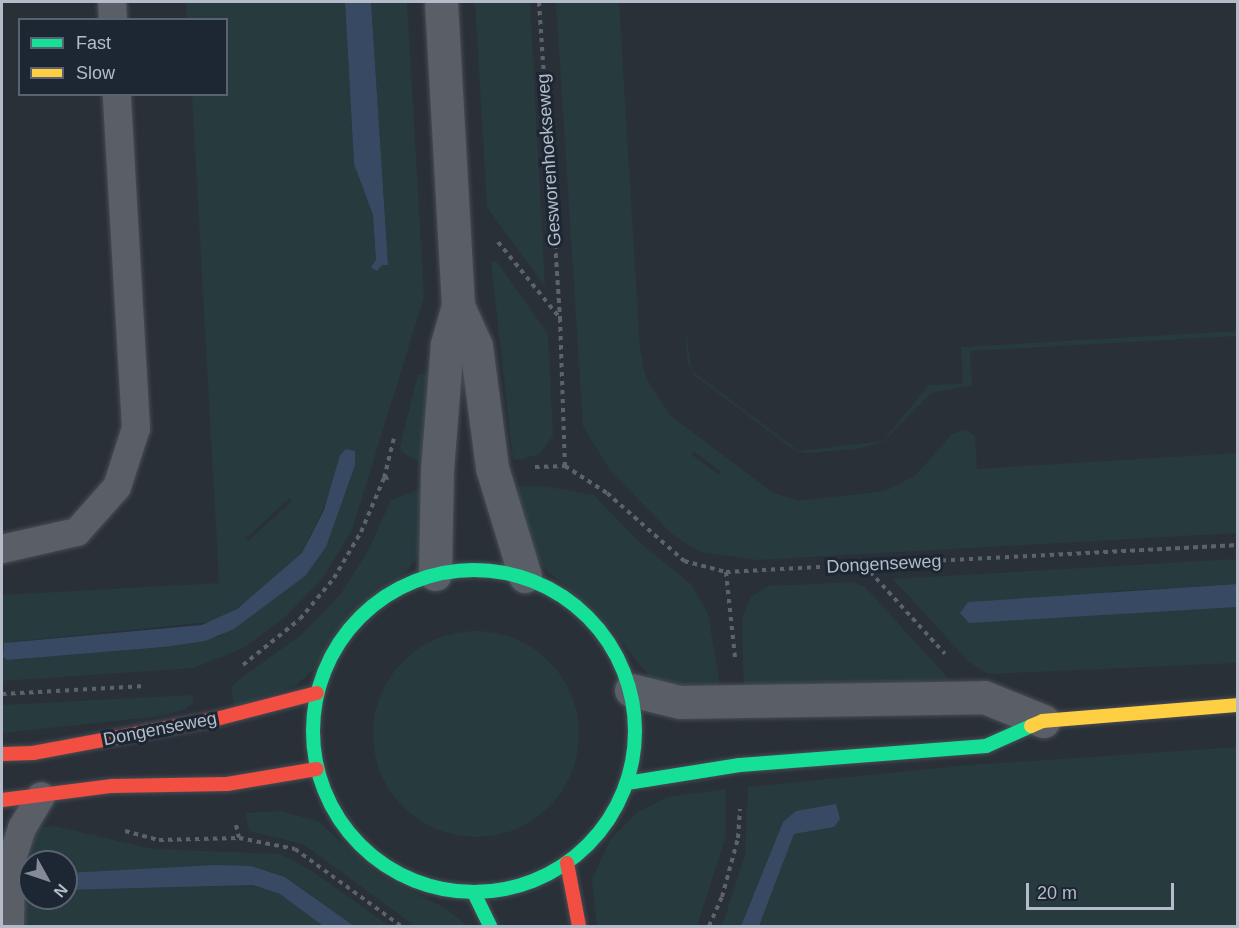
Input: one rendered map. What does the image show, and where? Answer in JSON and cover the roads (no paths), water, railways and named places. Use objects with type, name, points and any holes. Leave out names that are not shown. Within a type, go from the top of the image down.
[{"type":"street","points":[[435,574],[437,470],[446,356],[458,306],[441,2]]},
{"type":"street","points":[[458,306],[476,346],[492,468],[525,576]]},
{"type":"street","points":[[465,569],[525,576],[572,602],[603,632],[620,660],[631,690],[635,753],[627,783],[603,828],[567,863],[539,879],[507,890],[474,893],[432,887],[392,870],[367,851],[333,810],[317,770],[312,731],[317,693],[329,660],[348,630],[373,605],[402,586],[435,574],[465,569]]},
{"type":"street","points":[[631,690],[680,702],[984,697],[1043,721]]},
{"type":"street","name":"Dongenseweg","points":[[2,754],[33,753],[230,716],[317,693]]},
{"type":"street","points":[[627,783],[740,765],[986,746],[1043,721],[1238,705]]},
{"type":"street","points":[[2,800],[112,786],[227,784],[317,770]]},
{"type":"street","points":[[567,863],[579,927]]},
{"type":"street","points":[[474,893],[490,927]]},
{"type":"lane","points":[[112,2],[113,18]]},
{"type":"lane","points":[[2,549],[76,532],[117,487],[136,428],[117,96]]},
{"type":"lane","points":[[10,927],[10,862],[22,828],[41,796]]},
{"type":"water","points":[[345,2],[371,2],[388,265],[382,265],[377,271],[371,267],[376,260],[373,215],[354,164]]},
{"type":"water","points":[[346,449],[355,451],[355,465],[326,547],[305,576],[234,629],[205,641],[164,647],[7,660],[3,657],[4,643],[202,625],[237,609],[302,553],[324,510],[340,455]]},
{"type":"water","points":[[1237,584],[1237,607],[969,623],[960,613],[968,602]]},
{"type":"water","points":[[836,804],[840,819],[834,827],[794,834],[759,926],[741,926],[783,822],[796,811]]},
{"type":"water","points":[[216,865],[251,866],[285,877],[354,926],[323,926],[280,894],[253,885],[78,890],[78,872]]}]
